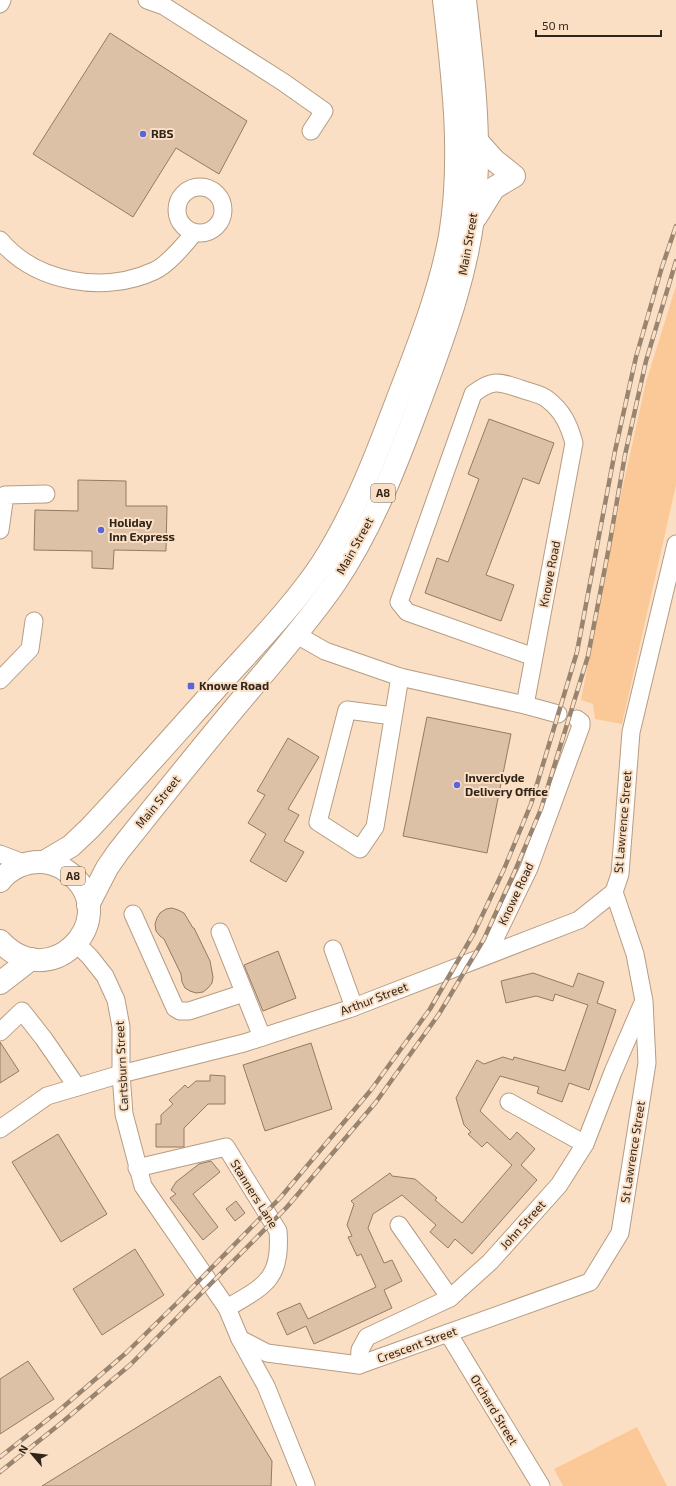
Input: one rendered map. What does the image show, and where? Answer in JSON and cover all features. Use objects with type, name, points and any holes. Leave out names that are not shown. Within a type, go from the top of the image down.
[{"type":"highway","name":"Main Street","points":[[35,863],[70,846],[90,828],[287,609],[322,563],[351,512],[365,483],[427,323],[436,295],[450,236],[456,178],[456,118],[444,0]]},
{"type":"highway","name":"Main Street","points":[[88,905],[104,873],[118,852],[248,692],[297,635],[335,582],[351,557],[389,480],[418,406],[451,314],[462,276],[472,224],[476,190],[478,142],[474,78],[465,0]]},
{"type":"highway","points":[[472,224],[494,188],[514,176],[494,160],[478,142]]},
{"type":"highway","name":"A8","points":[[0,881],[9,872],[17,867],[35,863],[54,864],[70,873],[82,887],[88,905],[84,932],[76,943],[66,952],[58,956],[40,960],[31,959],[14,953],[0,941]]},
{"type":"highway","points":[[0,983],[31,959]]},
{"type":"street","points":[[0,4],[2,0]]},
{"type":"street","points":[[147,0],[164,6],[283,82],[324,111],[311,131]]},
{"type":"street","points":[[0,240],[9,251],[34,268],[61,278],[99,284],[129,280],[156,270],[179,251],[194,234]]},
{"type":"street","name":"Knowe Road","points":[[525,705],[534,657],[574,443],[569,424],[559,410],[547,398],[500,382],[482,387],[473,394],[400,602],[407,612],[534,657]]},
{"type":"street","points":[[0,530],[5,495],[46,494]]},
{"type":"street","name":"St Lawrence Street","points":[[590,1282],[620,1233],[647,1063],[644,1001],[635,954],[614,892],[620,874],[631,732],[676,544]]},
{"type":"street","points":[[0,680],[30,649],[34,621]]},
{"type":"street","points":[[297,635],[325,651],[400,677],[525,705],[558,714]]},
{"type":"street","points":[[393,716],[347,710],[318,822],[360,849],[375,827],[400,677]]},
{"type":"street","name":"Knowe Road","points":[[487,955],[529,868],[580,726],[580,722],[577,720]]},
{"type":"street","points":[[0,854],[35,863]]},
{"type":"street","name":"Arthur Street","points":[[0,1129],[47,1096],[121,1074],[244,1043],[354,1007],[579,920],[614,892]]},
{"type":"street","points":[[133,914],[175,1008],[180,1011],[189,1011],[244,993]]},
{"type":"street","points":[[220,932],[262,1037]]},
{"type":"street","name":"Cartsburn Street","points":[[76,943],[90,957],[105,976],[116,1000],[121,1028],[121,1074],[124,1114],[137,1168],[143,1186],[227,1308],[240,1339],[266,1386],[306,1485]]},
{"type":"street","points":[[333,949],[354,1007]]},
{"type":"street","name":"John Street","points":[[360,1365],[360,1350],[366,1337],[450,1298],[490,1262],[559,1185],[585,1144],[613,1072],[644,1001]]},
{"type":"street","points":[[0,1032],[22,1011],[44,1039],[77,1087]]},
{"type":"street","points":[[509,1102],[585,1144]]},
{"type":"street","name":"Stanners Lane","points":[[137,1168],[226,1147],[278,1231],[279,1246],[277,1261],[272,1275],[261,1287],[227,1308]]},
{"type":"street","points":[[399,1225],[450,1298]]},
{"type":"street","name":"Crescent Street","points":[[240,1339],[267,1353],[360,1365],[590,1282]]},
{"type":"street","name":"Orchard Street","points":[[448,1333],[541,1486]]},
{"type":"shaded area","points":[[676,286],[676,485],[622,724],[595,719],[593,704],[581,700],[621,495],[646,382]]},
{"type":"shaded area","points":[[637,1427],[667,1486],[563,1486],[554,1469]]},
{"type":"building","name":"RBS","points":[[110,33],[247,121],[219,174],[176,148],[133,217],[33,154]]},
{"type":"building","points":[[489,419],[554,443],[539,484],[523,478],[486,575],[514,585],[501,621],[425,593],[437,558],[448,562],[479,479],[468,474]]},
{"type":"building","name":"Holiday Inn Express","points":[[78,480],[126,481],[126,506],[167,506],[166,551],[114,550],[113,569],[92,568],[92,551],[34,550],[35,510],[78,511]]},
{"type":"building","name":"Inverclyde Delivery Office","points":[[427,717],[511,734],[487,853],[403,836]]},
{"type":"building","points":[[288,738],[319,757],[288,809],[299,815],[284,841],[304,852],[286,882],[250,861],[266,834],[248,823],[265,795],[257,791]]},
{"type":"building","points":[[172,908],[184,913],[194,928],[210,961],[213,977],[212,983],[203,992],[196,993],[185,988],[182,982],[181,974],[164,939],[156,931],[155,924],[160,913],[166,909]]},
{"type":"building","points":[[278,951],[296,998],[263,1011],[244,965]]},
{"type":"building","points":[[533,973],[573,987],[578,973],[604,982],[597,1003],[616,1010],[589,1090],[569,1083],[562,1102],[537,1093],[539,1087],[500,1076],[480,1111],[510,1140],[517,1132],[535,1149],[521,1165],[537,1180],[472,1254],[455,1239],[448,1248],[430,1232],[436,1225],[402,1195],[373,1214],[368,1228],[384,1263],[392,1260],[402,1281],[384,1290],[392,1308],[314,1344],[306,1326],[287,1335],[277,1313],[300,1303],[308,1319],[376,1287],[361,1254],[357,1256],[348,1237],[352,1236],[347,1225],[354,1204],[351,1201],[390,1173],[392,1176],[415,1179],[437,1198],[435,1200],[462,1223],[512,1165],[487,1142],[482,1147],[468,1134],[471,1132],[464,1125],[456,1098],[477,1060],[484,1064],[503,1057],[513,1060],[514,1057],[565,1071],[588,1005],[555,994],[553,1001],[536,996],[506,1003],[501,981]]},
{"type":"building","points":[[0,1042],[19,1071],[0,1083]]},
{"type":"building","points":[[311,1043],[332,1109],[265,1131],[243,1065]]},
{"type":"building","points":[[210,1075],[225,1076],[225,1104],[208,1104],[184,1128],[184,1147],[156,1147],[156,1124],[161,1124],[161,1115],[173,1104],[169,1100],[185,1085],[188,1088],[196,1081],[210,1081]]},
{"type":"building","points":[[58,1134],[107,1214],[61,1242],[12,1162]]},
{"type":"building","points":[[211,1161],[220,1172],[193,1194],[218,1227],[203,1240],[170,1198],[176,1194],[171,1190],[176,1182],[199,1164]]},
{"type":"building","points":[[236,1201],[245,1213],[235,1221],[226,1209]]},
{"type":"building","points":[[135,1249],[164,1295],[102,1335],[73,1289]]},
{"type":"building","points":[[28,1361],[54,1399],[0,1434],[0,1379]]},
{"type":"building","points":[[220,1376],[272,1461],[271,1486],[42,1486]]},
{"type":"railway","points":[[0,1457],[56,1413],[126,1353],[280,1198],[371,1090],[430,1009],[474,933],[504,869],[531,804],[577,652],[615,451],[636,357],[662,267],[676,226]]},
{"type":"railway","points":[[0,1472],[130,1365],[287,1207],[376,1102],[439,1014],[484,939],[541,809],[588,656],[625,455],[646,361],[676,261]]},
{"type":"place","name":"RBS","points":[[143,134]]},
{"type":"place","name":"Holiday Inn Express","points":[[101,530]]},
{"type":"place","name":"Knowe Road","points":[[191,686]]},
{"type":"place","name":"Inverclyde Delivery Office","points":[[457,785]]}]
